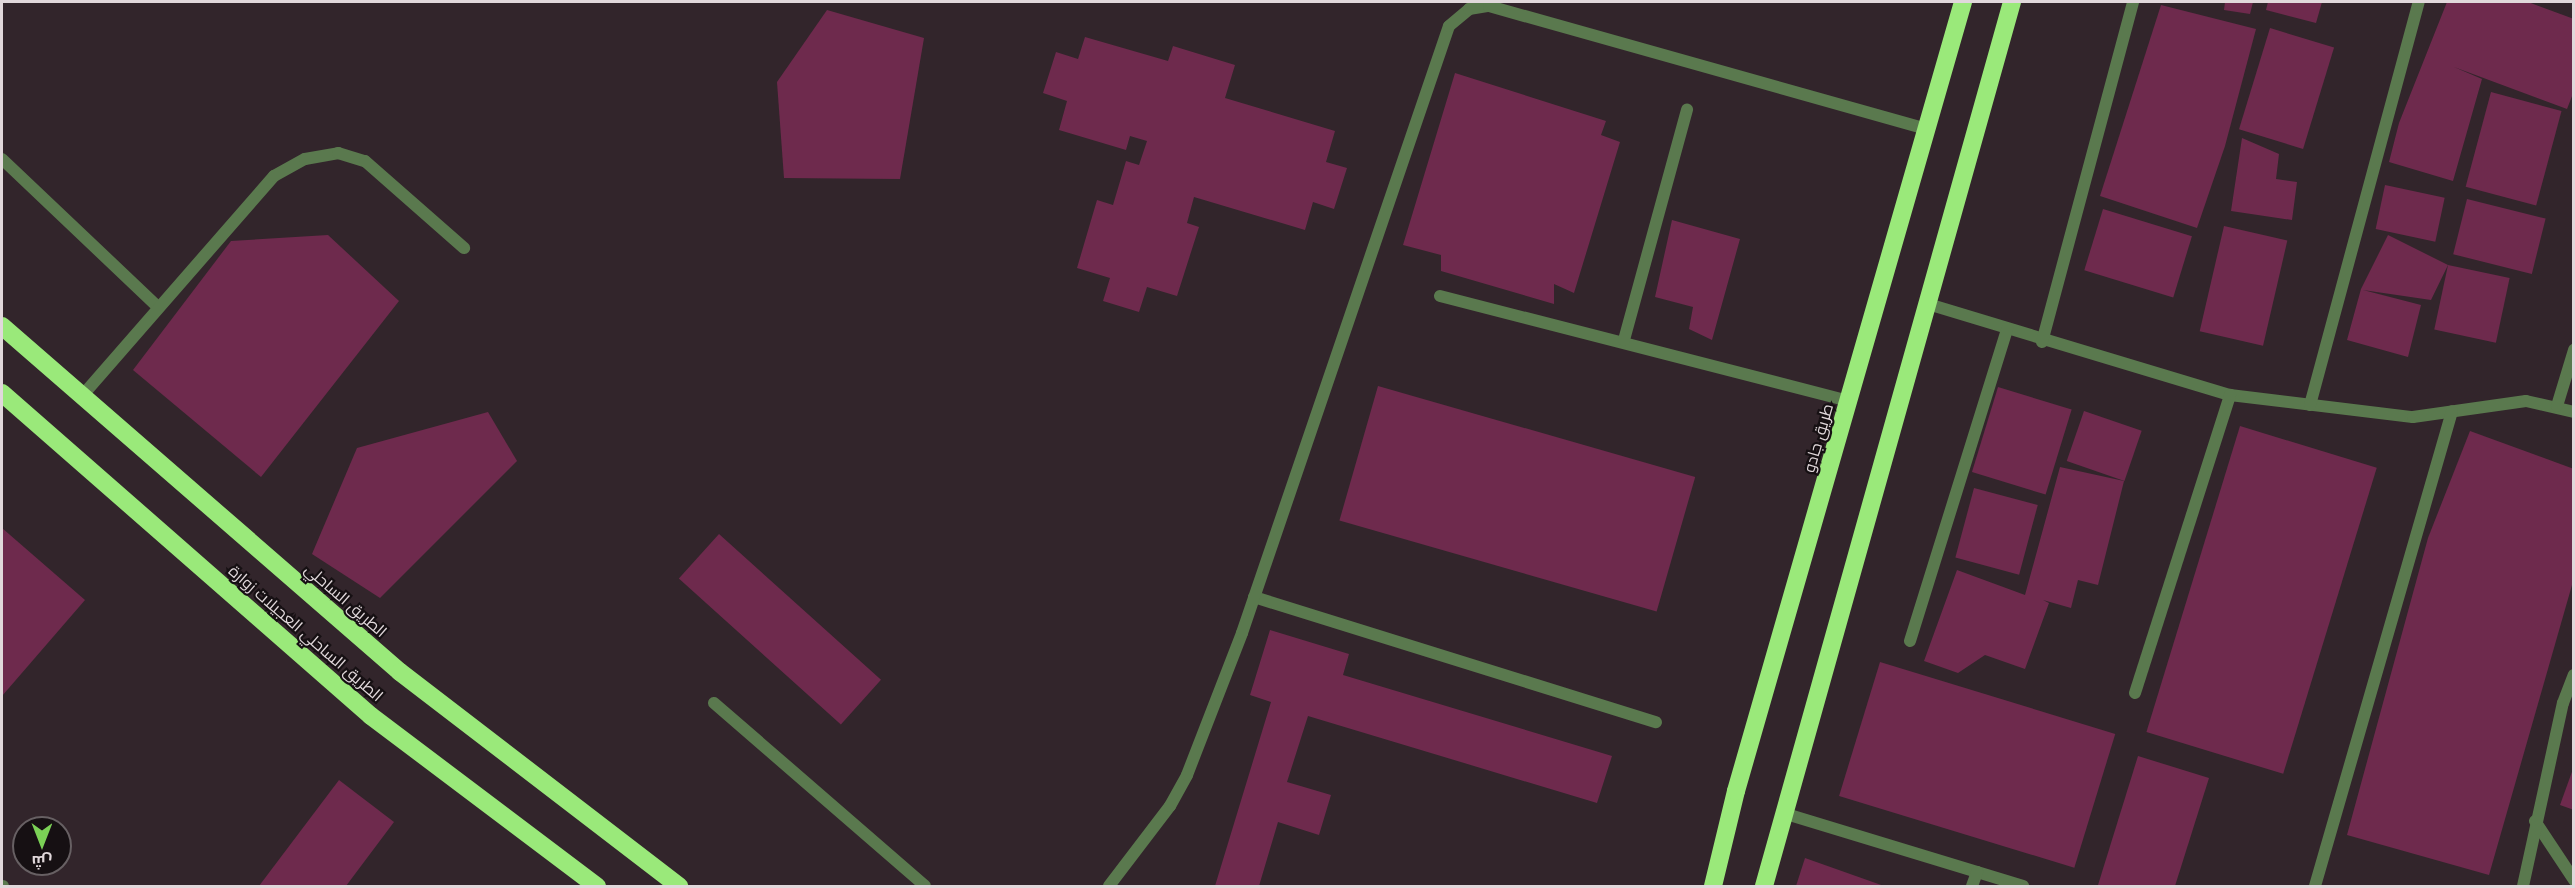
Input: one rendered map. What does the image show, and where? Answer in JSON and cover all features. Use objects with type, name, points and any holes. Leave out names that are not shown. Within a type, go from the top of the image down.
[{"type":"highway","name":"طريق جادو","points":[[1713,886],[1736,791],[1963,2]]},
{"type":"highway","points":[[1764,886],[2012,2]]},
{"type":"highway","name":"الطريق الساحلي","points":[[2,326],[400,672],[679,886]]},
{"type":"highway","name":"الطريق الساحلي العجيلات زوارة","points":[[2,393],[371,716],[597,886]]},
{"type":"street","points":[[2042,342],[2133,2]]},
{"type":"street","points":[[2310,405],[2419,2]]},
{"type":"street","points":[[1109,886],[1170,806],[1187,775],[1254,597],[1432,66],[1449,26],[1469,9],[1489,6],[1926,129]]},
{"type":"street","points":[[1624,340],[1687,109]]},
{"type":"street","points":[[82,396],[157,306],[274,176],[305,159],[338,153],[365,161],[464,248]]},
{"type":"street","points":[[2,159],[157,306]]},
{"type":"street","points":[[1440,296],[1624,340],[1849,401]]},
{"type":"street","points":[[1928,304],[2042,342],[2230,395],[2413,417],[2497,403],[2526,401],[2557,406],[2574,412]]},
{"type":"street","points":[[1910,640],[2007,329]]},
{"type":"street","points":[[2557,406],[2574,350]]},
{"type":"street","points":[[2135,693],[2230,395]]},
{"type":"street","points":[[2315,886],[2452,411]]},
{"type":"street","points":[[1254,597],[1656,722]]},
{"type":"street","points":[[2523,886],[2535,821],[2563,703],[2574,675]]},
{"type":"street","points":[[714,703],[925,886]]},
{"type":"street","points":[[1783,813],[2023,886]]},
{"type":"street","points":[[2535,821],[2574,880]]},
{"type":"street","points":[[1972,886],[1977,872]]},
{"type":"building","points":[[2225,2],[2253,2],[2250,14],[2224,10]]},
{"type":"building","points":[[2268,2],[2322,2],[2316,23],[2266,10]]},
{"type":"building","points":[[2447,2],[2528,2],[2574,19],[2574,91],[2567,109],[2454,67],[2482,79],[2453,181],[2389,162],[2399,123]]},
{"type":"building","points":[[2161,5],[2256,29],[2225,146],[2197,228],[2100,196]]},
{"type":"building","points":[[827,10],[924,38],[900,179],[784,178],[777,82]]},
{"type":"building","points":[[2270,28],[2334,48],[2303,149],[2239,129]]},
{"type":"building","points":[[1085,37],[1168,61],[1173,46],[1235,65],[1225,98],[1335,131],[1326,162],[1347,168],[1334,209],[1313,202],[1305,230],[1194,197],[1187,223],[1199,227],[1177,296],[1147,287],[1139,312],[1103,301],[1110,278],[1077,268],[1097,200],[1113,205],[1126,161],[1139,165],[1147,141],[1130,136],[1126,150],[1059,130],[1067,101],[1043,93],[1056,52],[1078,59]]},
{"type":"building","points":[[1455,73],[1606,121],[1601,135],[1620,142],[1574,293],[1554,284],[1554,304],[1441,271],[1441,255],[1403,245]]},
{"type":"building","points":[[2491,92],[2562,111],[2536,206],[2466,187]]},
{"type":"building","points":[[2242,138],[2279,154],[2276,179],[2297,182],[2292,220],[2231,211]]},
{"type":"building","points":[[2385,185],[2445,198],[2435,242],[2376,229]]},
{"type":"building","points":[[2467,199],[2546,219],[2532,274],[2453,254]]},
{"type":"building","points":[[2103,209],[2192,236],[2173,297],[2084,270]]},
{"type":"building","points":[[1672,220],[1740,239],[1712,340],[1689,329],[1693,307],[1655,297]]},
{"type":"building","points":[[2224,226],[2287,241],[2263,346],[2200,331]]},
{"type":"building","points":[[328,235],[399,301],[261,477],[133,370],[231,241]]},
{"type":"building","points":[[2388,235],[2448,265],[2431,300],[2363,290],[2421,305],[2408,357],[2347,340],[2361,289]]},
{"type":"building","points":[[2448,265],[2510,278],[2496,343],[2434,330]]},
{"type":"building","points":[[1378,386],[1695,477],[1657,612],[1339,521]]},
{"type":"building","points":[[1998,387],[2072,410],[2046,495],[1972,472]]},
{"type":"building","points":[[2084,411],[2142,431],[2124,481],[2067,461]]},
{"type":"building","points":[[488,412],[517,461],[380,598],[312,554],[357,448]]},
{"type":"building","points":[[2240,426],[2377,468],[2283,774],[2146,732]]},
{"type":"building","points":[[2470,431],[2574,469],[2574,578],[2489,875],[2347,835],[2428,538]]},
{"type":"building","points":[[2060,467],[2124,481],[2098,585],[2078,580],[2071,608],[2043,600],[2049,603],[2025,669],[1985,655],[1958,673],[1924,661],[1957,570],[2025,595]]},
{"type":"building","points":[[1974,488],[2038,505],[2019,575],[1955,558]]},
{"type":"building","points":[[2,528],[85,600],[2,696]]},
{"type":"building","points":[[719,534],[881,680],[841,724],[679,579]]},
{"type":"building","points":[[1270,630],[1349,654],[1343,675],[1612,756],[1597,803],[1308,716],[1287,782],[1331,795],[1319,835],[1278,822],[1259,886],[1215,886],[1271,702],[1250,695]]},
{"type":"building","points":[[1880,662],[2115,734],[2074,868],[1839,796]]},
{"type":"building","points":[[2138,756],[2209,778],[2175,886],[2098,885]]},
{"type":"building","points":[[2574,769],[2574,810],[2560,805]]},
{"type":"building","points":[[339,780],[394,822],[346,886],[259,886]]},
{"type":"building","points":[[1805,858],[1884,886],[1796,886]]}]
